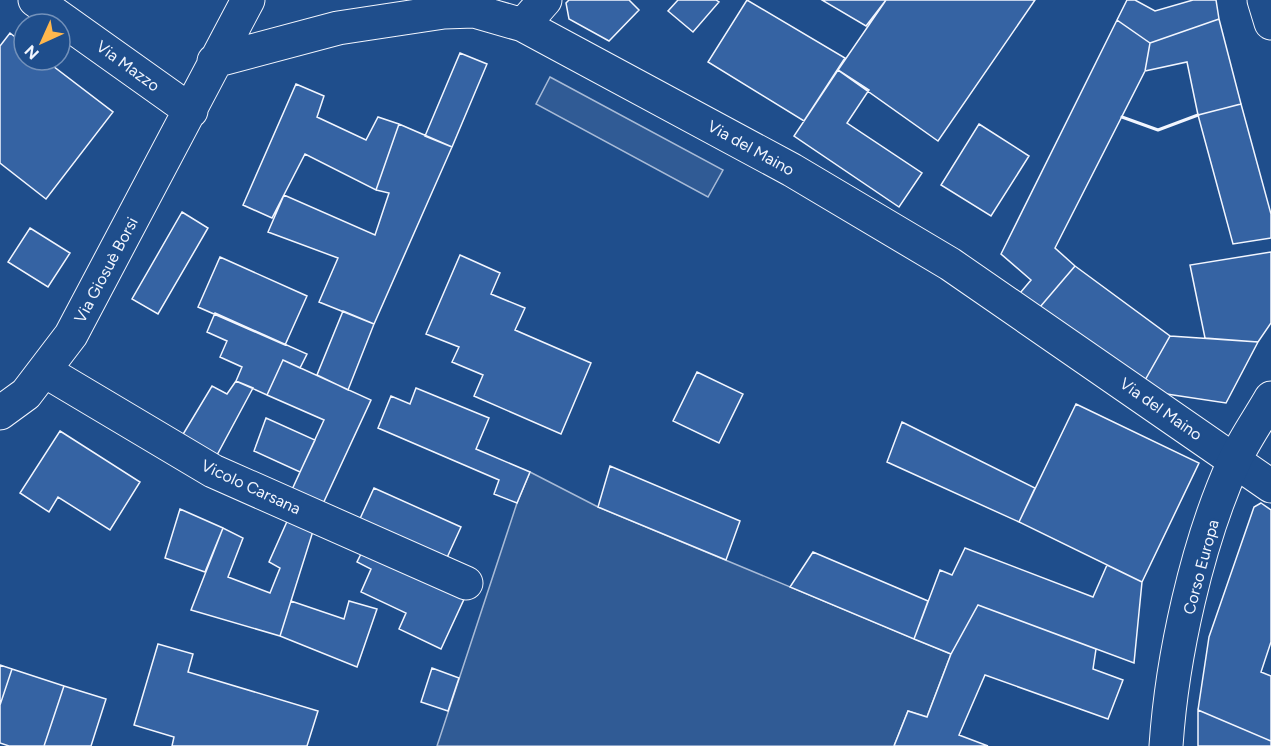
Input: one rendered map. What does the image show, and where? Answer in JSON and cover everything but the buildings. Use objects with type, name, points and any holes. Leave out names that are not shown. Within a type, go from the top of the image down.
[{"type":"street","name":"Via Mazzo","points":[[35,0],[191,111]]},
{"type":"street","name":"Via Giosuè Borsi","points":[[0,413],[26,394],[70,335],[248,0]]},
{"type":"street","points":[[523,25],[545,0]]},
{"type":"street","points":[[1264,0],[1271,23]]},
{"type":"street","name":"Via del Maino","points":[[214,61],[338,28],[444,12],[474,11],[523,25],[792,170],[950,264],[1271,486]]},
{"type":"street","name":"Vicolo Carsana","points":[[45,371],[213,471],[466,583]]},
{"type":"street","name":"Corso Europa","points":[[1166,746],[1170,693],[1202,550],[1235,460],[1271,398]]},
{"type":"shaded area","points":[[550,77],[723,170],[708,197],[536,104]]},
{"type":"shaded area","points":[[530,472],[598,507],[951,654],[927,717],[908,711],[894,746],[437,746],[517,503]]},
{"type":"wall","points":[[1122,117],[1158,130],[1198,115]]}]
